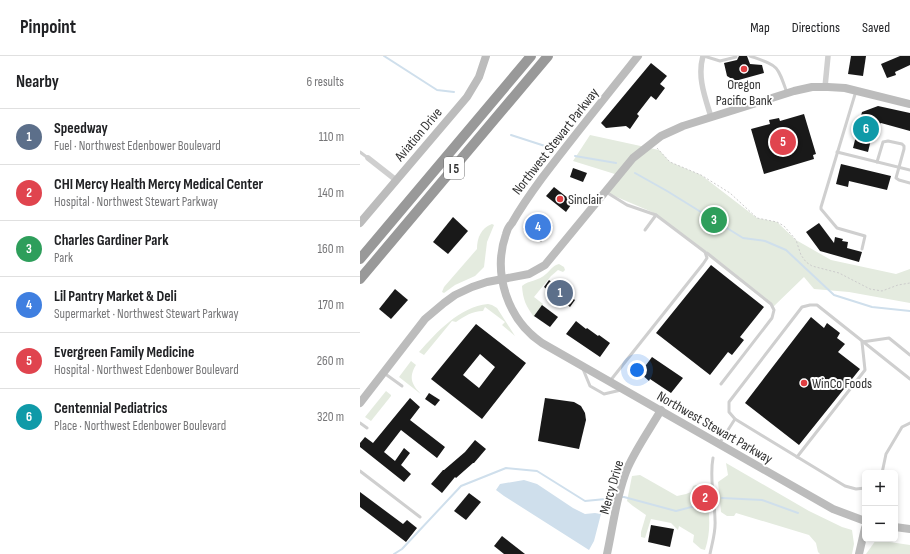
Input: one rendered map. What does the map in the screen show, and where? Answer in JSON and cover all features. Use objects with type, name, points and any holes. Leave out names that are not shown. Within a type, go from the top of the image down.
[{"type":"highway","name":"I 5","points":[[360,259],[531,56]]},
{"type":"highway","name":"I 5","points":[[360,279],[548,56]]},
{"type":"main road","name":"Aviation Drive","points":[[360,223],[467,97],[479,77],[486,56]]},
{"type":"main road","name":"Northwest Stewart Parkway","points":[[638,56],[567,145],[520,208],[506,232],[502,248],[501,267],[505,293],[509,304],[514,314],[527,331],[542,343],[833,509],[862,520]]},
{"type":"main road","points":[[360,403],[425,319],[444,302],[472,287],[529,274],[546,266],[626,165],[642,150],[661,136],[683,126],[787,93],[812,87],[856,90],[910,104]]},
{"type":"main road","name":"Mercy Drive","points":[[607,554],[625,476],[632,460],[661,410]]},
{"type":"main road","points":[[898,527],[910,529]]},
{"type":"main road","points":[[859,554],[862,541]]},
{"type":"street","points":[[703,56],[701,65],[701,83],[711,117]]},
{"type":"street","points":[[825,87],[828,56]]},
{"type":"street","points":[[368,158],[396,180]]},
{"type":"lane","points":[[703,56],[720,61],[736,57]]},
{"type":"lane","points":[[750,56],[773,64],[779,70],[787,93]]},
{"type":"lane","points":[[856,90],[821,207],[837,228],[865,236],[862,249]]},
{"type":"lane","points":[[878,162],[882,143],[886,140],[904,146],[896,178],[910,183]]},
{"type":"lane","points":[[360,152],[368,158]]},
{"type":"lane","points":[[837,152],[910,170]]},
{"type":"lane","points":[[605,192],[627,205],[656,215],[771,304],[774,310],[772,318],[721,384]]},
{"type":"lane","points":[[645,230],[656,215]]},
{"type":"lane","points":[[610,381],[703,264],[707,258],[705,252]]},
{"type":"lane","points":[[862,488],[856,489],[845,486],[735,419],[729,412],[729,402],[802,307],[810,305],[817,305],[910,379]]},
{"type":"lane","points":[[862,342],[889,338],[910,355]]},
{"type":"lane","points":[[798,457],[865,370],[862,342]]},
{"type":"lane","points":[[582,365],[590,386],[594,389],[604,394],[624,389]]},
{"type":"lane","points":[[384,373],[402,386]]},
{"type":"lane","points":[[719,444],[735,419]]},
{"type":"lane","points":[[883,470],[886,454],[902,427],[910,422]]},
{"type":"lane","points":[[360,423],[367,428]]},
{"type":"lane","points":[[710,554],[716,520],[712,489],[713,458]]},
{"type":"lane","points":[[360,471],[420,517]]},
{"type":"path","points":[[652,143],[670,162],[700,175],[730,193],[757,218],[777,222],[784,226],[796,240],[801,255],[806,262],[812,266],[839,273],[870,289],[882,291],[898,285],[910,283]]},
{"type":"shaded area","points":[[590,135],[659,150],[670,162],[701,175],[757,218],[777,222],[796,240],[831,260],[896,274],[910,269],[910,303],[849,292],[814,289],[804,277],[773,307],[652,212],[605,192],[618,175],[573,161]]},
{"type":"shaded area","points":[[492,224],[494,225],[487,242],[484,267],[475,276],[455,285],[444,293],[442,292],[444,287],[477,249],[479,237],[482,231]]},
{"type":"shaded area","points":[[559,264],[564,267],[565,270],[563,272],[558,270],[551,276],[534,297],[543,304],[534,317],[525,303],[522,286],[543,276]]},
{"type":"shaded area","points":[[488,304],[497,308],[515,336],[502,325],[505,322],[485,307],[483,311],[472,313],[456,322],[452,321],[424,355],[419,352],[433,336],[458,315],[477,306]]},
{"type":"shaded area","points":[[411,361],[416,365],[412,374],[412,381],[422,395],[399,377]]},
{"type":"shaded area","points":[[386,391],[391,396],[371,421],[365,417]]},
{"type":"shaded area","points":[[726,463],[809,511],[842,527],[852,530],[854,544],[852,554],[820,554],[816,543],[809,535],[736,513],[734,516],[727,516],[721,512],[718,482],[728,475]]},
{"type":"shaded area","points":[[640,475],[677,496],[691,492],[693,486],[703,486],[706,490],[709,520],[709,535],[705,550],[701,549],[693,542],[694,535],[679,526],[678,530],[671,523],[651,519],[645,538],[641,537],[646,515],[627,501],[632,476]]},
{"type":"shaded area","points":[[875,542],[890,542],[910,545],[910,554],[866,554]]},
{"type":"water","points":[[524,480],[537,484],[573,508],[585,514],[601,514],[594,541],[589,550],[496,490],[500,484]]},
{"type":"building","name":"Oregon Pacific Bank","points":[[739,56],[747,56],[750,64],[762,65],[764,73],[735,81],[727,76],[724,63],[737,60]]},
{"type":"building","points":[[851,56],[866,56],[863,76],[848,74]]},
{"type":"building","points":[[900,56],[910,56],[910,65],[895,72],[896,75],[887,78],[881,64]]},
{"type":"building","points":[[651,63],[667,76],[660,84],[665,88],[656,100],[651,96],[637,114],[639,116],[630,129],[626,126],[606,128],[601,123]]},
{"type":"building","points":[[878,106],[910,113],[910,131],[881,123],[874,127],[868,152],[853,148],[862,112]]},
{"type":"building","points":[[804,114],[816,154],[813,155],[814,159],[764,174],[751,129],[770,124],[769,120],[779,118],[780,121]]},
{"type":"building","points":[[841,164],[891,176],[887,190],[849,181],[848,187],[836,184]]},
{"type":"building","points":[[573,168],[587,173],[583,182],[570,177]]},
{"type":"building","name":"Sinclair","points":[[554,187],[573,202],[566,212],[546,196]]},
{"type":"building","points":[[536,213],[553,226],[541,242],[523,229]]},
{"type":"building","points":[[453,217],[468,231],[448,254],[433,242]]},
{"type":"building","points":[[819,223],[834,243],[835,237],[843,239],[842,241],[848,242],[847,248],[862,252],[859,262],[820,251],[806,232]]},
{"type":"building","points":[[711,265],[764,307],[740,337],[744,340],[732,355],[728,352],[710,375],[656,333]]},
{"type":"building","points":[[549,280],[575,300],[570,307],[544,287]]},
{"type":"building","points":[[395,289],[408,300],[391,319],[379,309]]},
{"type":"building","points":[[542,305],[558,317],[550,327],[534,316]]},
{"type":"building","name":"WinCo Foods","points":[[811,317],[824,328],[827,323],[840,333],[837,338],[845,344],[838,352],[860,369],[799,445],[745,403]]},
{"type":"building","points":[[576,321],[586,329],[587,328],[598,336],[599,335],[610,343],[600,357],[566,334]]},
{"type":"building","points":[[476,324],[526,363],[482,419],[431,379]],"holes":[[[480,354],[495,367],[479,388],[463,375]]]},
{"type":"building","points":[[652,357],[683,378],[671,393],[650,379],[649,381],[640,373]]},
{"type":"building","points":[[429,393],[440,400],[435,406],[425,399]]},
{"type":"building","points":[[410,398],[420,407],[410,420],[445,447],[437,458],[401,430],[384,452],[395,461],[404,448],[410,453],[401,465],[411,474],[404,482],[360,447],[360,443],[365,437],[373,443]]},
{"type":"building","points":[[545,398],[574,402],[581,406],[585,413],[586,420],[579,449],[538,441]]},
{"type":"building","points":[[475,440],[486,449],[474,463],[456,478],[455,477],[442,493],[431,484],[443,470],[465,452]]},
{"type":"building","points":[[360,492],[403,524],[407,520],[417,528],[406,542],[360,507]]},
{"type":"building","points":[[469,493],[481,502],[466,520],[454,511]]},
{"type":"building","points":[[651,525],[674,529],[670,547],[648,542]]},
{"type":"building","points":[[502,536],[525,554],[504,554],[494,546]]},
{"type":"waterway","points":[[384,56],[437,90],[454,92]]},
{"type":"waterway","points":[[511,135],[545,146]]},
{"type":"waterway","points":[[575,156],[616,163]]},
{"type":"waterway","points":[[635,173],[743,238],[765,241],[786,250],[834,295],[872,307],[910,311]]},
{"type":"waterway","points":[[394,554],[402,549],[461,486],[506,468],[537,471],[585,501],[616,498]]},
{"type":"waterway","points":[[620,497],[676,511],[703,504]]},
{"type":"waterway","points":[[722,498],[762,500],[798,513]]},
{"type":"place","name":"Oregon Pacific Bank","points":[[744,69]]},
{"type":"place","name":"Centennial Pediatrics","points":[[866,129]]},
{"type":"place","name":"Evergreen Family Medicine","points":[[783,142]]},
{"type":"place","name":"Sinclair","points":[[560,199]]},
{"type":"place","name":"Charles Gardiner Park","points":[[714,220]]},
{"type":"place","name":"Lil Pantry Market & Deli","points":[[538,227]]},
{"type":"place","name":"Speedway","points":[[560,293]]},
{"type":"place","name":"WinCo Foods","points":[[804,383]]},
{"type":"place","name":"CHI Mercy Health Mercy Medical Center","points":[[705,498]]}]
